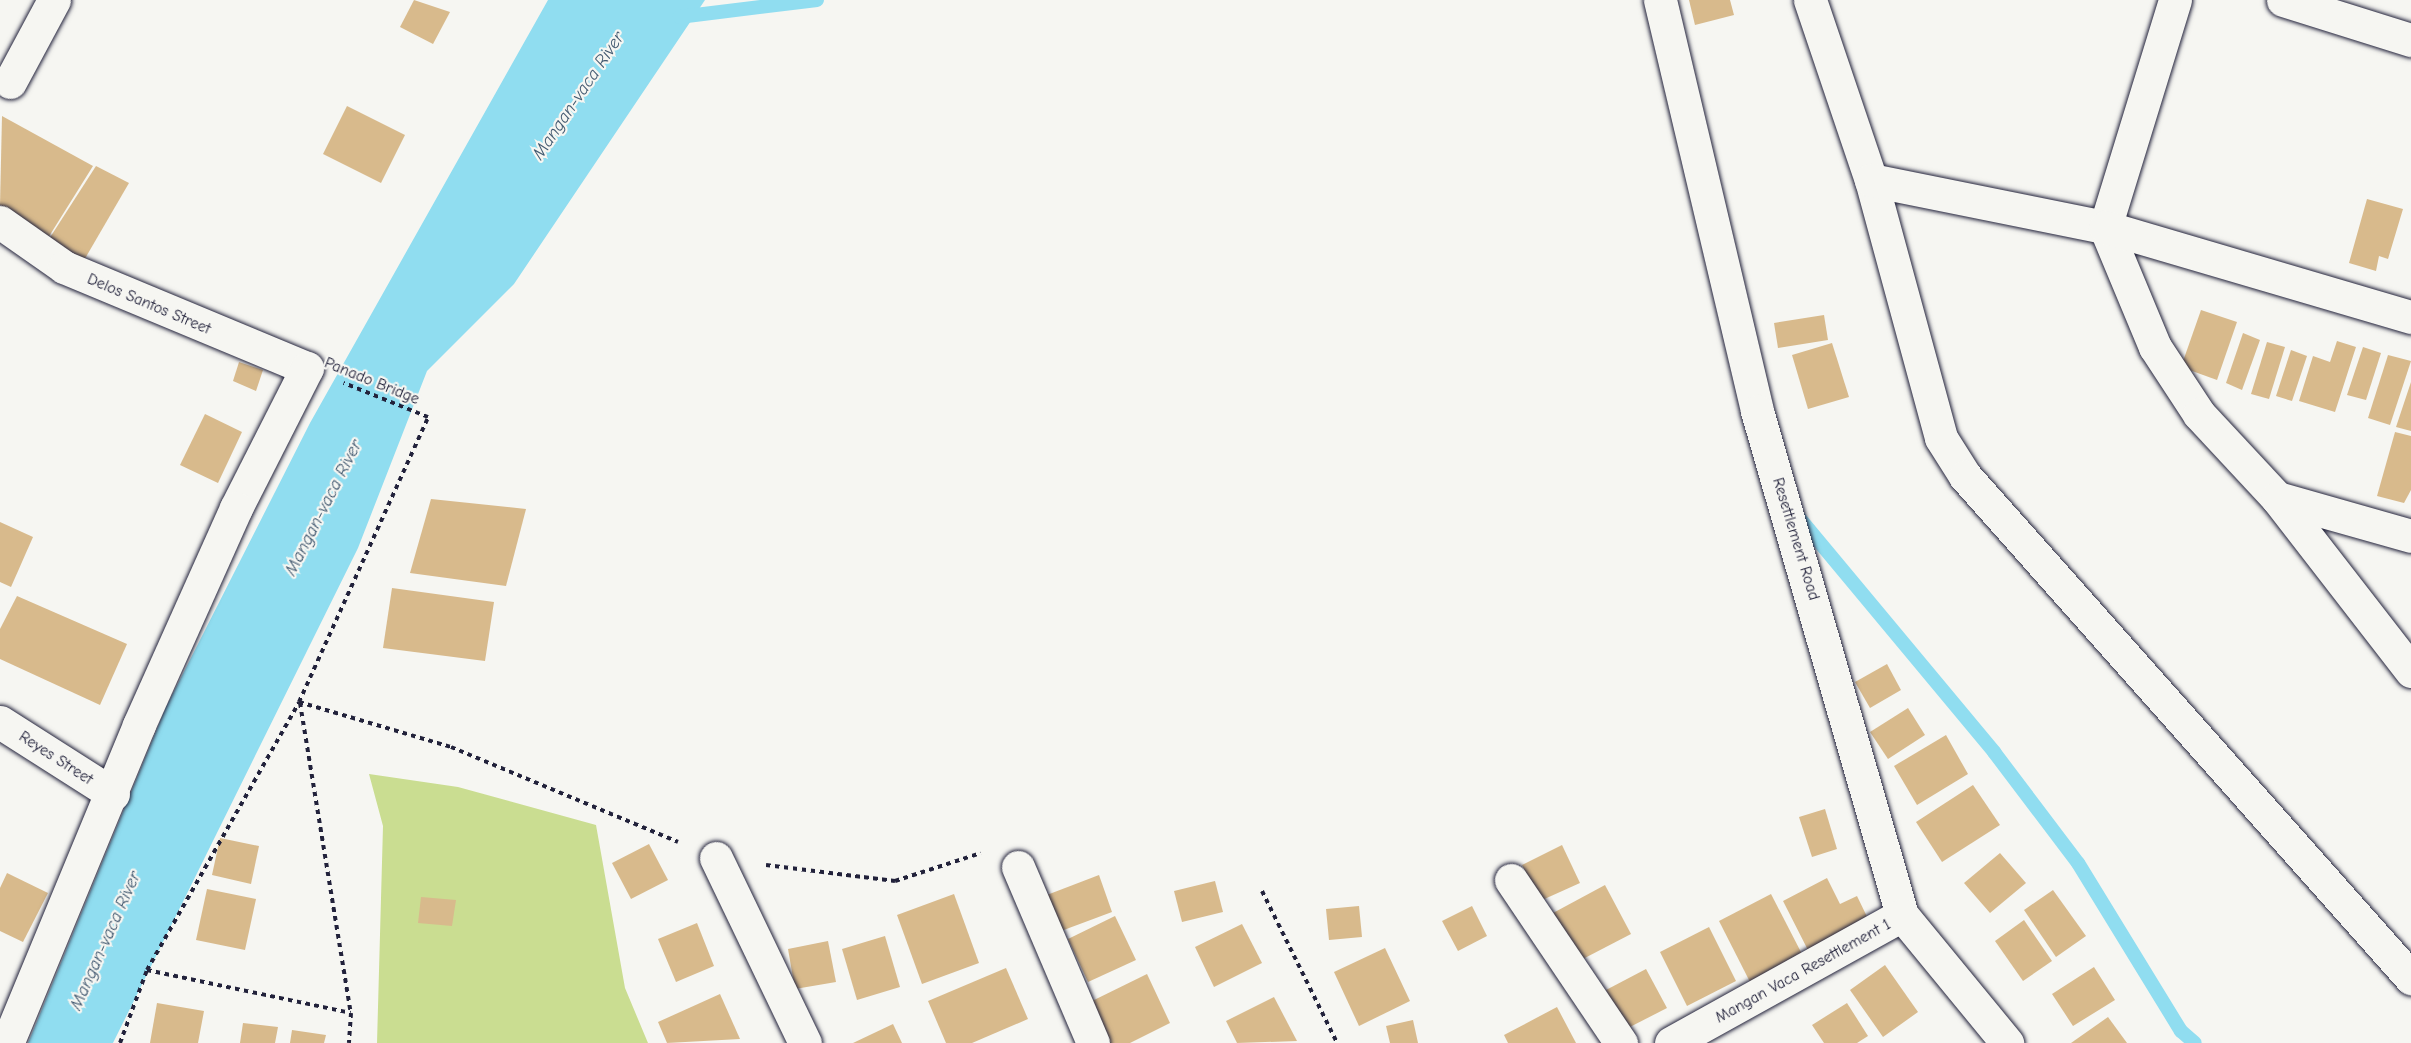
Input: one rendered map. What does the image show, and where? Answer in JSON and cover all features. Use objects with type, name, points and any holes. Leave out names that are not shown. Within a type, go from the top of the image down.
[{"type":"street","points":[[9,82],[54,0]]},
{"type":"street","name":"Resettlement Road","points":[[1660,0],[1758,411],[1902,915],[2007,1043]]},
{"type":"street","points":[[1810,0],[1871,180],[1941,438],[1965,476],[2411,978]]},
{"type":"street","points":[[2175,0],[2105,227],[2155,347],[2199,414],[2277,498],[2411,671]]},
{"type":"street","points":[[2283,0],[2411,40]]},
{"type":"street","points":[[1871,180],[2105,227],[2411,317]]},
{"type":"street","name":"Delos Santos Street","points":[[0,222],[64,267],[307,368]]},
{"type":"street","points":[[7,1043],[236,508],[307,368]]},
{"type":"street","points":[[2277,498],[2411,536]]},
{"type":"street","name":"Reyes Street","points":[[0,722],[113,794]]},
{"type":"street","points":[[716,858],[805,1043]]},
{"type":"street","points":[[1018,867],[1093,1043]]},
{"type":"street","points":[[1511,880],[1621,1043]]},
{"type":"street","name":"Mangan Vaca Resettlement 1","points":[[1671,1043],[1902,915]]},
{"type":"path","name":"Panado Bridge","points":[[299,702],[428,417],[307,368]]},
{"type":"path","points":[[299,702],[451,747],[716,858],[895,881],[995,848],[1005,850],[1018,867]]},
{"type":"path","points":[[120,1043],[147,970],[299,702]]},
{"type":"path","points":[[299,702],[351,1013],[349,1043]]},
{"type":"path","points":[[1262,891],[1337,1043]]},
{"type":"path","points":[[147,970],[351,1013]]},
{"type":"green space","points":[[369,774],[458,787],[596,825],[625,988],[648,1043],[377,1043],[383,826]]},
{"type":"water","name":"Mangan-vaca River","points":[[548,0],[705,0],[514,284],[427,371],[358,548],[113,1043],[28,1043],[166,707],[310,423]]},
{"type":"building","points":[[414,0],[450,12],[433,44],[400,27]]},
{"type":"building","points":[[1689,0],[1730,0],[1734,15],[1695,25]]},
{"type":"building","points":[[347,106],[405,135],[381,183],[323,154]]},
{"type":"building","points":[[2,116],[93,166],[48,238],[0,205]]},
{"type":"building","points":[[96,166],[129,183],[83,262],[49,239]]},
{"type":"building","points":[[2367,199],[2403,209],[2388,259],[2379,256],[2376,271],[2349,263]]},
{"type":"building","points":[[2201,310],[2237,322],[2217,380],[2181,367]]},
{"type":"building","points":[[1824,315],[1828,340],[1778,348],[1774,323]]},
{"type":"building","points":[[2243,333],[2260,340],[2242,390],[2226,383]]},
{"type":"building","points":[[2337,341],[2356,347],[2335,412],[2299,401],[2313,356],[2330,362]]},
{"type":"building","points":[[2267,342],[2285,347],[2269,399],[2251,394]]},
{"type":"building","points":[[1832,343],[1849,397],[1808,409],[1792,355]]},
{"type":"building","points":[[2363,347],[2381,353],[2366,400],[2347,395]]},
{"type":"building","points":[[2291,350],[2307,356],[2292,401],[2276,396]]},
{"type":"building","points":[[2388,355],[2411,361],[2390,425],[2368,418]]},
{"type":"building","points":[[239,362],[263,370],[256,391],[233,381]]},
{"type":"building","points":[[2411,382],[2411,431],[2396,427]]},
{"type":"building","points":[[205,414],[242,432],[218,483],[180,465]]},
{"type":"building","points":[[2395,432],[2411,436],[2411,490],[2404,503],[2377,496]]},
{"type":"building","points":[[431,499],[526,509],[506,586],[410,573]]},
{"type":"building","points":[[0,522],[33,537],[11,587],[0,582]]},
{"type":"building","points":[[392,588],[494,602],[485,661],[383,648]]},
{"type":"building","points":[[17,596],[127,644],[100,705],[0,659],[0,629]]},
{"type":"building","points":[[1887,664],[1901,690],[1870,708],[1855,682]]},
{"type":"building","points":[[1908,708],[1925,735],[1888,759],[1870,732]]},
{"type":"building","points":[[1946,735],[1968,774],[1917,805],[1894,766]]},
{"type":"building","points":[[1973,785],[2000,825],[1942,862],[1916,822]]},
{"type":"building","points":[[1825,809],[1837,849],[1812,857],[1799,817]]},
{"type":"building","points":[[220,838],[259,846],[251,884],[212,875]]},
{"type":"building","points":[[649,844],[668,880],[631,899],[612,863]]},
{"type":"building","points":[[1562,845],[1580,883],[1540,901],[1522,865]]},
{"type":"building","points":[[2000,853],[2026,883],[1990,913],[1964,883]]},
{"type":"building","points":[[7,873],[48,893],[23,942],[0,931],[0,888]]},
{"type":"building","points":[[1099,875],[1112,912],[1053,934],[1039,898]]},
{"type":"building","points":[[1827,878],[1840,904],[1857,896],[1872,927],[1812,958],[1783,901]]},
{"type":"building","points":[[1215,881],[1223,912],[1182,922],[1174,891]]},
{"type":"building","points":[[1605,885],[1631,934],[1579,961],[1553,913]]},
{"type":"building","points":[[207,889],[256,899],[245,950],[196,940]]},
{"type":"building","points":[[2053,890],[2086,936],[2056,957],[2024,910]]},
{"type":"building","points":[[954,894],[979,963],[922,984],[897,915]]},
{"type":"building","points":[[1771,894],[1803,956],[1750,982],[1719,921]]},
{"type":"building","points":[[421,897],[456,900],[452,926],[418,923]]},
{"type":"building","points":[[1359,906],[1362,937],[1329,940],[1326,909]]},
{"type":"building","points":[[1472,906],[1487,936],[1458,951],[1442,921]]},
{"type":"building","points":[[1115,916],[1136,960],[1088,982],[1068,939]]},
{"type":"building","points":[[2024,920],[2052,961],[2023,981],[1995,941]]},
{"type":"building","points":[[697,923],[714,966],[676,982],[658,939]]},
{"type":"building","points":[[1242,924],[1262,963],[1214,987],[1195,947]]},
{"type":"building","points":[[1709,927],[1736,981],[1687,1006],[1660,952]]},
{"type":"building","points":[[885,936],[900,987],[857,1000],[842,949]]},
{"type":"building","points":[[828,941],[836,982],[795,989],[788,949]]},
{"type":"building","points":[[1385,948],[1410,1001],[1359,1026],[1334,972]]},
{"type":"building","points":[[1885,965],[1918,1012],[1883,1037],[1850,990]]},
{"type":"building","points":[[2094,967],[2115,1000],[2073,1026],[2052,994]]},
{"type":"building","points":[[1006,968],[1028,1019],[972,1043],[946,1043],[928,1001]]},
{"type":"building","points":[[1646,969],[1667,1008],[1626,1029],[1606,990]]},
{"type":"building","points":[[1147,974],[1170,1023],[1130,1043],[1110,1043],[1090,1002]]},
{"type":"building","points":[[720,994],[740,1039],[667,1043],[658,1022]]},
{"type":"building","points":[[1274,997],[1297,1041],[1237,1043],[1226,1021]]},
{"type":"building","points":[[157,1003],[204,1011],[198,1043],[150,1043]]},
{"type":"building","points":[[1847,1003],[1868,1036],[1857,1043],[1824,1043],[1812,1025]]},
{"type":"building","points":[[1557,1007],[1576,1043],[1508,1043],[1504,1035]]},
{"type":"building","points":[[2108,1017],[2127,1043],[2071,1043]]},
{"type":"building","points":[[1413,1020],[1418,1043],[1390,1043],[1386,1026]]},
{"type":"building","points":[[243,1023],[278,1027],[275,1043],[240,1043]]},
{"type":"building","points":[[893,1024],[902,1043],[853,1043]]},
{"type":"building","points":[[292,1030],[326,1035],[324,1043],[290,1043]]},
{"type":"waterway","points":[[679,17],[817,0]]},
{"type":"waterway","points":[[1796,514],[1994,752],[2078,863],[2181,1031],[2195,1043]]}]
